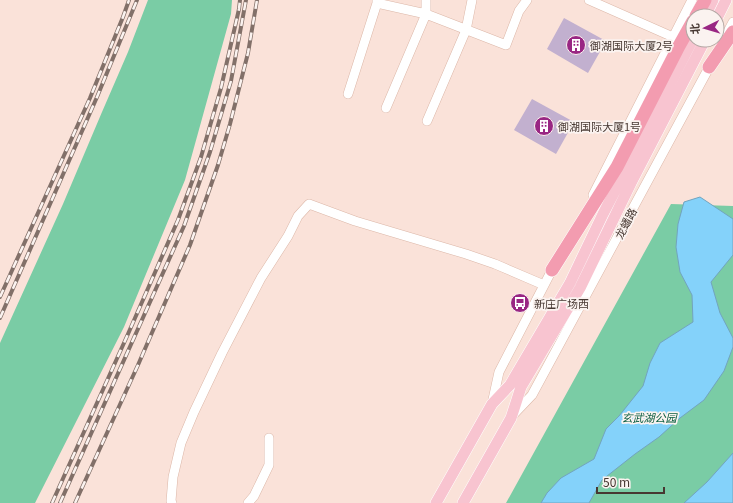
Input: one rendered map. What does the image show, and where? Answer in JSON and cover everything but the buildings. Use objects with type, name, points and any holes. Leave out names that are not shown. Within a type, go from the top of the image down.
[{"type":"highway","points":[[710,67],[733,32]]},
{"type":"highway","points":[[552,270],[617,167],[685,34]]},
{"type":"main road","name":"龙蟠路","points":[[463,503],[510,418],[515,386],[570,283],[603,214],[688,48]]},
{"type":"main road","name":"龙蟠路","points":[[436,503],[492,404],[515,386],[580,288],[631,183],[701,48]]},
{"type":"street","points":[[386,108],[426,14],[426,0]]},
{"type":"street","points":[[428,121],[466,30],[472,0]]},
{"type":"street","points":[[348,94],[377,2],[426,14],[506,45],[519,11],[527,0]]},
{"type":"street","points":[[589,0],[673,37]]},
{"type":"street","name":"龙蟠路","points":[[492,404],[499,372],[604,174],[692,0]]},
{"type":"street","name":"龙蟠路","points":[[510,418],[532,395],[733,22]]},
{"type":"street","points":[[172,503],[173,477],[181,443],[194,412],[222,353],[261,278],[288,236],[298,216],[309,204],[355,221],[481,259],[544,285]]},
{"type":"street","points":[[248,503],[254,496],[269,465],[269,438]]},
{"type":"green space","points":[[148,0],[232,0],[231,14],[185,180],[124,327],[35,503],[0,503],[0,343],[63,204],[128,52]]},
{"type":"green space","name":"玄武湖公园","points":[[671,204],[733,206],[733,503],[506,503]]},
{"type":"water","points":[[700,197],[733,219],[733,255],[711,282],[720,313],[733,338],[733,347],[724,371],[704,400],[680,418],[659,437],[602,480],[589,503],[541,503],[547,493],[561,478],[594,459],[606,429],[619,416],[643,386],[650,363],[660,343],[693,322],[692,295],[680,272],[676,247],[678,224],[684,202]]},
{"type":"water","points":[[733,453],[733,503],[684,503],[707,482]]},
{"type":"railway","points":[[0,297],[90,98],[129,0]]},
{"type":"railway","points":[[0,318],[97,97],[137,0]]},
{"type":"railway","points":[[52,503],[178,220],[201,157],[221,88],[240,0]]},
{"type":"railway","points":[[60,503],[184,226],[210,152],[231,81],[246,0]]},
{"type":"railway","points":[[75,503],[138,365],[190,245],[218,165],[230,124],[248,53],[257,0]]},
{"type":"place","name":"御湖国际大厦2号","points":[[576,45]]},
{"type":"place","name":"御湖国际大厦1号","points":[[544,126]]},
{"type":"place","name":"新庄广场西","points":[[520,303]]}]
